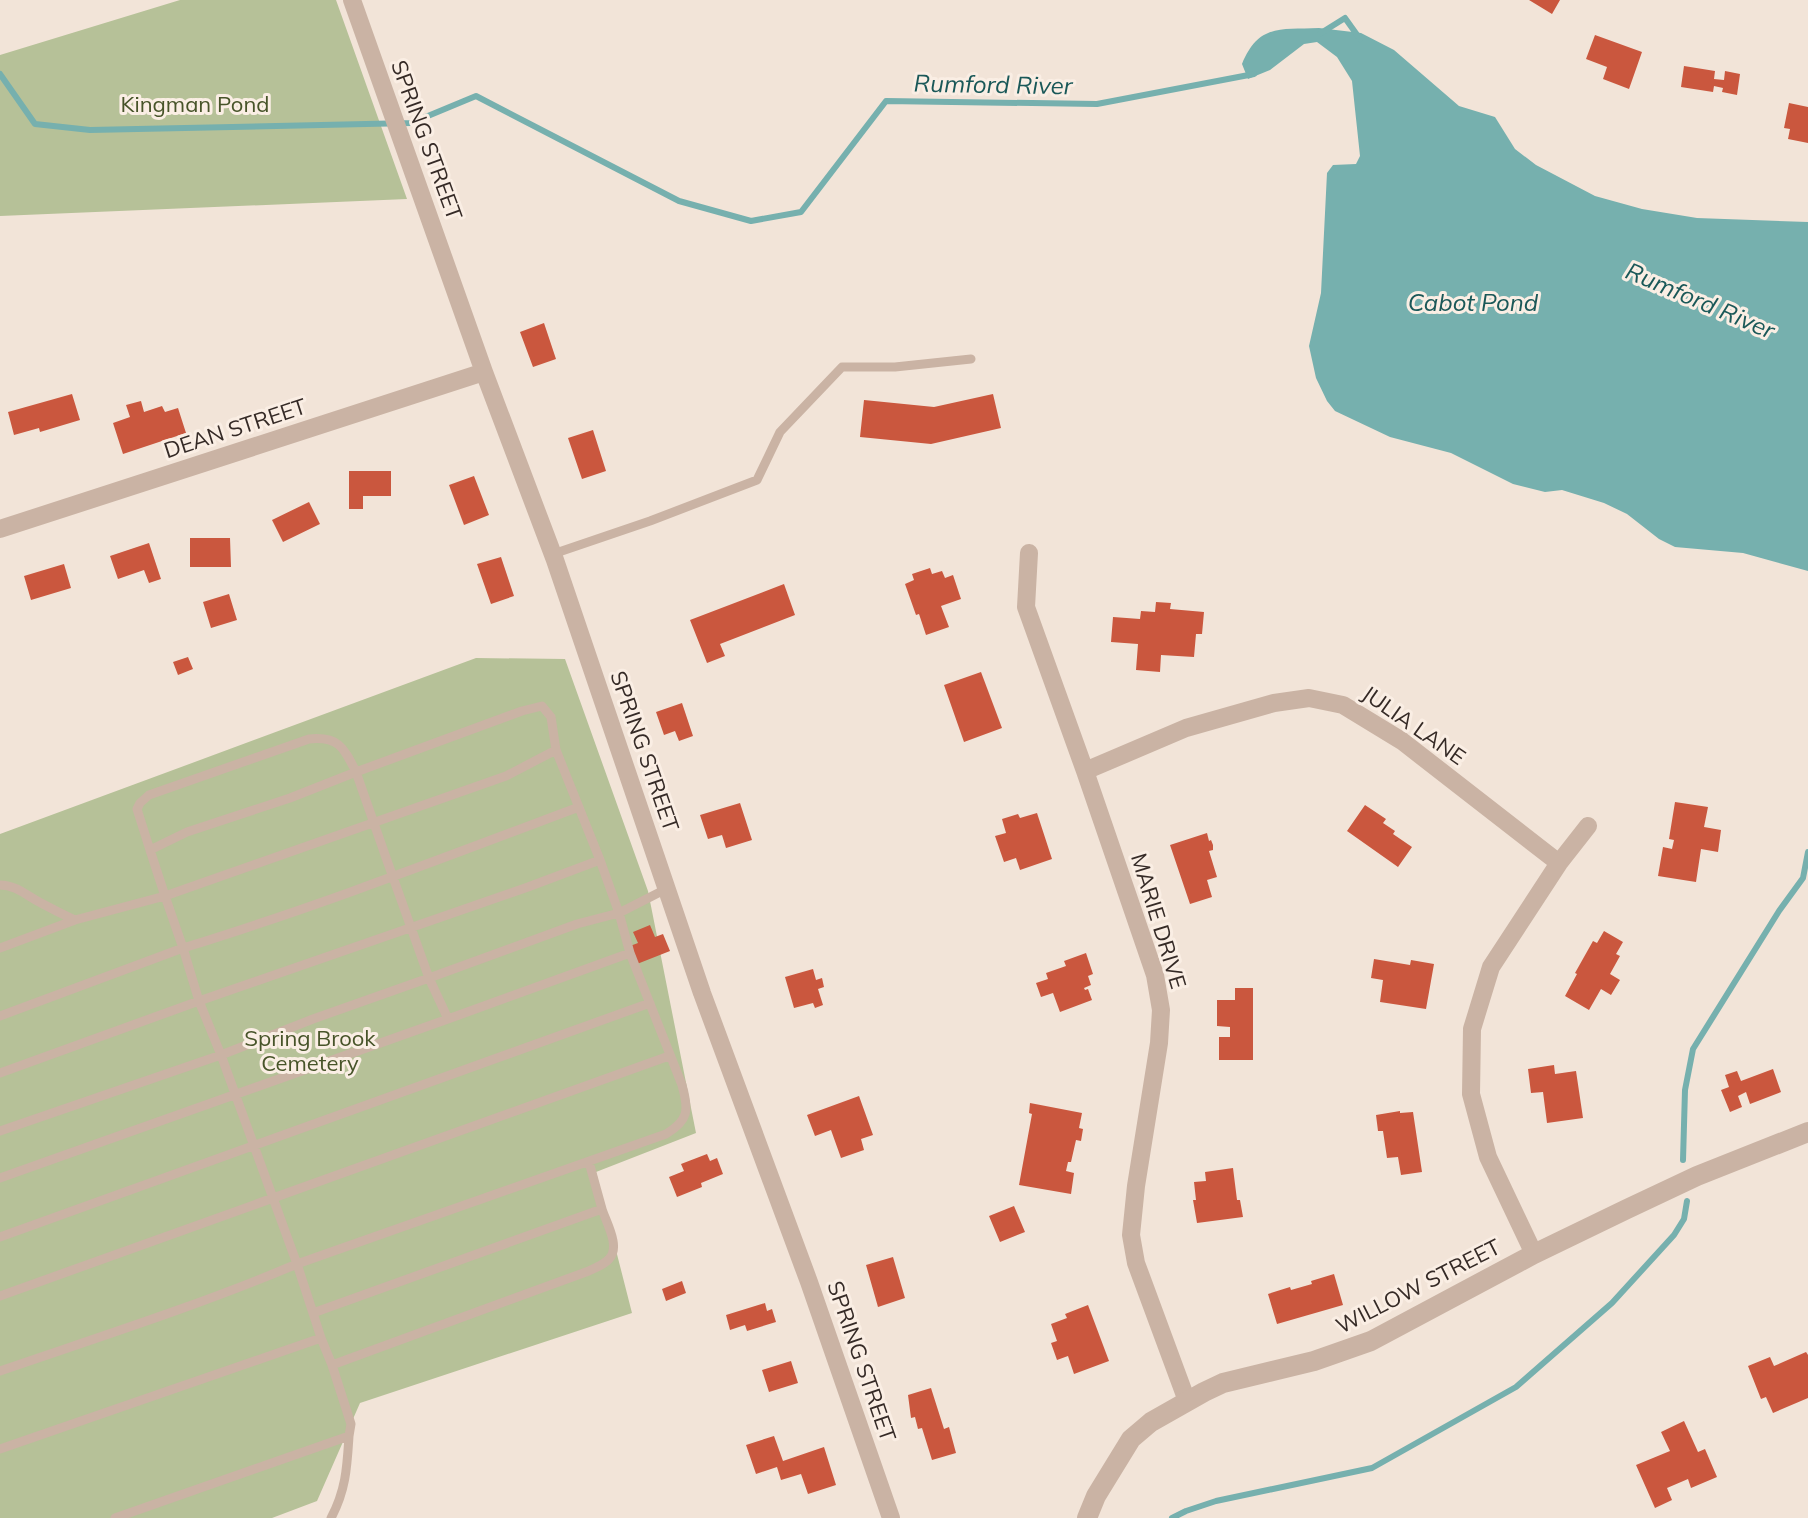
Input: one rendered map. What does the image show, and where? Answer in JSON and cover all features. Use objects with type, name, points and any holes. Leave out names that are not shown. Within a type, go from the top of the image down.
[{"type":"street","name":"SPRING STREET","points":[[352,0],[484,372],[553,554],[702,993],[804,1268],[891,1518]]},
{"type":"street","name":"DEAN STREET","points":[[0,529],[484,372]]},
{"type":"street","name":"MARIE DRIVE","points":[[1029,553],[1026,607],[1155,975],[1161,1010],[1159,1043],[1131,1235],[1136,1263],[1187,1401]]},
{"type":"street","name":"JULIA LANE","points":[[1085,771],[1186,728],[1274,703],[1309,698],[1343,705],[1402,741],[1559,863]]},
{"type":"street","points":[[1534,1254],[1488,1157],[1471,1094],[1472,1029],[1491,967],[1559,863],[1588,826]]},
{"type":"street","name":"WILLOW STREET","points":[[1087,1518],[1096,1496],[1131,1439],[1151,1422],[1187,1401],[1223,1383],[1314,1361],[1371,1341],[1534,1254],[1697,1176],[1808,1132]]},
{"type":"lane","points":[[553,554],[757,480],[780,432],[842,367],[895,367],[971,359]]},
{"type":"lane","points":[[0,1371],[666,1134],[680,1125],[686,1114],[682,1085],[630,953],[600,860],[556,750],[551,717],[542,706],[290,798],[187,832],[150,850]]},
{"type":"lane","points":[[331,1518],[347,1475],[351,1424],[297,1264],[199,1001],[137,809],[140,803],[149,795],[309,739],[335,741],[345,750],[356,772],[429,978],[448,1019]]},
{"type":"lane","points":[[0,948],[75,920],[165,896],[506,776],[556,750]]},
{"type":"lane","points":[[0,1016],[579,807]]},
{"type":"lane","points":[[0,1073],[600,860]]},
{"type":"lane","points":[[0,885],[18,890],[75,920]]},
{"type":"lane","points":[[0,1131],[221,1055],[577,924],[619,913],[666,889]]},
{"type":"lane","points":[[0,1178],[630,953]]},
{"type":"lane","points":[[0,1237],[650,1003]]},
{"type":"lane","points":[[0,1296],[669,1056]]},
{"type":"lane","points":[[332,1365],[586,1272],[609,1260],[614,1251],[613,1240],[589,1162]]},
{"type":"lane","points":[[313,1313],[602,1209]]},
{"type":"lane","points":[[0,1449],[321,1338]]},
{"type":"lane","points":[[115,1518],[349,1436]]},
{"type":"green space","name":"Kingman Pond","points":[[180,0],[336,0],[407,199],[0,216],[0,55]]},
{"type":"green space","name":"Spring Brook Cemetery","points":[[476,658],[565,659],[648,891],[696,1133],[596,1172],[632,1313],[360,1403],[317,1501],[272,1518],[0,1518],[0,834]]},
{"type":"water","name":"Cabot Pond","points":[[1319,28],[1361,33],[1394,50],[1459,106],[1495,117],[1515,149],[1536,165],[1595,196],[1642,209],[1697,218],[1808,222],[1808,571],[1743,553],[1675,547],[1659,539],[1627,514],[1604,503],[1562,490],[1545,492],[1513,484],[1451,453],[1390,437],[1335,411],[1316,378],[1309,346],[1321,293],[1327,173],[1333,165],[1356,164],[1360,156],[1352,81],[1337,57],[1317,42],[1304,44],[1270,70],[1248,79],[1242,64],[1256,41],[1264,35],[1282,29]]},
{"type":"building","points":[[1529,0],[1560,0],[1552,14]]},
{"type":"building","points":[[1595,35],[1642,52],[1629,89],[1603,79],[1607,67],[1586,59]]},
{"type":"building","points":[[1684,66],[1715,71],[1714,79],[1724,80],[1725,71],[1740,74],[1737,95],[1722,92],[1723,88],[1714,86],[1713,92],[1681,87]]},
{"type":"building","points":[[1789,103],[1808,107],[1808,143],[1788,139],[1790,129],[1784,128]]},
{"type":"building","points":[[544,323],[556,359],[533,367],[520,332]]},
{"type":"building","points":[[72,394],[80,420],[40,432],[39,428],[14,435],[8,412]]},
{"type":"building","points":[[993,394],[1001,428],[931,444],[860,437],[864,400],[934,407]]},
{"type":"building","points":[[141,401],[144,412],[162,406],[165,412],[178,408],[186,433],[123,454],[113,423],[130,417],[126,405]]},
{"type":"building","points":[[593,430],[606,471],[582,479],[568,438]]},
{"type":"building","points":[[349,471],[391,471],[391,496],[363,496],[363,509],[349,509]]},
{"type":"building","points":[[474,476],[489,515],[464,525],[449,485]]},
{"type":"building","points":[[309,502],[320,524],[283,542],[272,520]]},
{"type":"building","points":[[190,538],[230,538],[231,567],[190,567]]},
{"type":"building","points":[[149,543],[161,579],[149,583],[144,570],[118,579],[110,556]]},
{"type":"building","points":[[501,557],[514,596],[491,604],[477,564]]},
{"type":"building","points":[[64,564],[71,588],[31,600],[24,576]]},
{"type":"building","points":[[930,568],[932,574],[942,571],[945,578],[953,575],[961,599],[941,606],[949,627],[926,635],[905,584],[914,580],[912,574]]},
{"type":"building","points":[[784,584],[795,615],[720,644],[725,656],[707,663],[690,620]]},
{"type":"building","points":[[229,594],[237,620],[211,628],[203,602]]},
{"type":"building","points":[[1156,602],[1171,603],[1170,609],[1204,612],[1202,634],[1196,634],[1194,657],[1161,655],[1160,672],[1136,670],[1138,644],[1111,642],[1113,617],[1140,619],[1141,611],[1155,612]]},
{"type":"building","points":[[188,657],[193,669],[178,675],[173,662]]},
{"type":"building","points":[[981,672],[1002,728],[964,742],[944,685]]},
{"type":"building","points":[[682,703],[693,736],[679,741],[675,731],[664,735],[656,712]]},
{"type":"building","points":[[1675,802],[1708,807],[1704,827],[1721,830],[1718,852],[1701,849],[1696,882],[1658,876],[1663,847],[1672,849],[1674,840],[1669,839]]},
{"type":"building","points":[[740,803],[752,840],[726,848],[722,835],[708,839],[700,815]]},
{"type":"building","points":[[1365,805],[1386,819],[1383,823],[1395,831],[1393,834],[1412,847],[1398,867],[1347,831]]},
{"type":"building","points":[[1037,813],[1052,859],[1020,870],[1016,858],[1004,862],[995,836],[1006,833],[1002,819]]},
{"type":"building","points":[[1207,833],[1213,845],[1213,850],[1209,851],[1217,877],[1207,880],[1212,897],[1190,904],[1170,845]]},
{"type":"building","points":[[650,925],[655,937],[663,934],[670,951],[637,964],[630,946],[638,943],[633,932]]},
{"type":"building","points":[[1604,931],[1623,942],[1616,954],[1620,956],[1610,974],[1620,980],[1611,995],[1601,989],[1589,1010],[1565,996],[1593,941],[1597,943]]},
{"type":"building","points":[[1086,953],[1093,974],[1088,976],[1091,985],[1084,988],[1088,989],[1092,1000],[1060,1012],[1053,993],[1041,997],[1036,983],[1048,979],[1046,973],[1066,966],[1064,961]]},
{"type":"building","points":[[1374,959],[1410,965],[1411,960],[1434,964],[1426,1009],[1380,1002],[1383,980],[1371,978]]},
{"type":"building","points":[[813,969],[816,980],[822,978],[824,987],[818,989],[823,1005],[815,1008],[813,1003],[794,1008],[785,977]]},
{"type":"building","points":[[1235,988],[1253,988],[1253,1060],[1219,1060],[1219,1037],[1230,1037],[1230,1027],[1217,1026],[1217,1000],[1235,1000]]},
{"type":"building","points":[[1554,1065],[1555,1074],[1576,1071],[1583,1118],[1547,1123],[1543,1092],[1531,1093],[1528,1069]]},
{"type":"building","points":[[1773,1069],[1781,1092],[1750,1104],[1746,1092],[1738,1096],[1742,1107],[1730,1112],[1721,1090],[1729,1087],[1725,1075],[1737,1071],[1741,1081]]},
{"type":"building","points":[[859,1096],[873,1135],[861,1139],[864,1150],[841,1158],[831,1130],[815,1136],[807,1115]]},
{"type":"building","points":[[1030,1103],[1082,1113],[1079,1128],[1083,1129],[1081,1141],[1076,1140],[1066,1171],[1074,1173],[1071,1194],[1019,1185],[1032,1114],[1029,1113]]},
{"type":"building","points":[[1413,1112],[1422,1172],[1401,1175],[1398,1157],[1387,1158],[1383,1131],[1378,1131],[1376,1115]]},
{"type":"building","points":[[707,1154],[710,1161],[717,1158],[723,1174],[677,1197],[669,1177],[684,1171],[681,1164]]},
{"type":"building","points":[[1233,1168],[1237,1200],[1240,1200],[1243,1217],[1197,1223],[1194,1182],[1206,1181],[1205,1172]]},
{"type":"building","points":[[1014,1206],[1025,1232],[1000,1242],[989,1216]]},
{"type":"building","points":[[893,1257],[905,1298],[878,1307],[866,1265]]},
{"type":"building","points":[[1334,1274],[1343,1305],[1277,1324],[1268,1294],[1312,1284],[1311,1281]]},
{"type":"building","points":[[682,1281],[686,1293],[666,1301],[662,1289]]},
{"type":"building","points":[[765,1303],[767,1311],[772,1309],[776,1322],[747,1331],[745,1325],[730,1330],[726,1315]]},
{"type":"building","points":[[1088,1305],[1109,1361],[1074,1374],[1068,1356],[1057,1360],[1051,1343],[1057,1341],[1051,1324],[1067,1318],[1065,1314]]},
{"type":"building","points":[[1806,1352],[1808,1398],[1773,1413],[1766,1397],[1761,1399],[1748,1366],[1770,1357],[1774,1366]]},
{"type":"building","points":[[791,1361],[798,1383],[769,1392],[762,1370]]},
{"type":"building","points":[[931,1388],[944,1429],[949,1427],[956,1453],[932,1460],[922,1428],[918,1429],[915,1417],[911,1418],[908,1395]]},
{"type":"building","points":[[1684,1421],[1698,1452],[1705,1449],[1717,1477],[1691,1488],[1688,1479],[1667,1488],[1672,1500],[1655,1508],[1636,1465],[1670,1451],[1661,1432]]},
{"type":"building","points":[[774,1436],[783,1461],[824,1447],[836,1485],[808,1494],[801,1474],[781,1480],[777,1467],[756,1474],[746,1445]]},
{"type":"waterway","name":"Rumford River","points":[[1321,33],[1345,18],[1360,39]]},
{"type":"waterway","name":"Rumford River","points":[[0,74],[35,124],[90,130],[411,123],[476,96],[679,201],[751,221],[801,212],[886,101],[1097,104],[1254,74]]},
{"type":"waterway","points":[[1683,1160],[1685,1090],[1693,1049],[1803,878],[1808,852]]},
{"type":"waterway","points":[[1172,1518],[1216,1501],[1372,1468],[1516,1387],[1612,1303],[1674,1235],[1684,1219],[1687,1201]]}]
